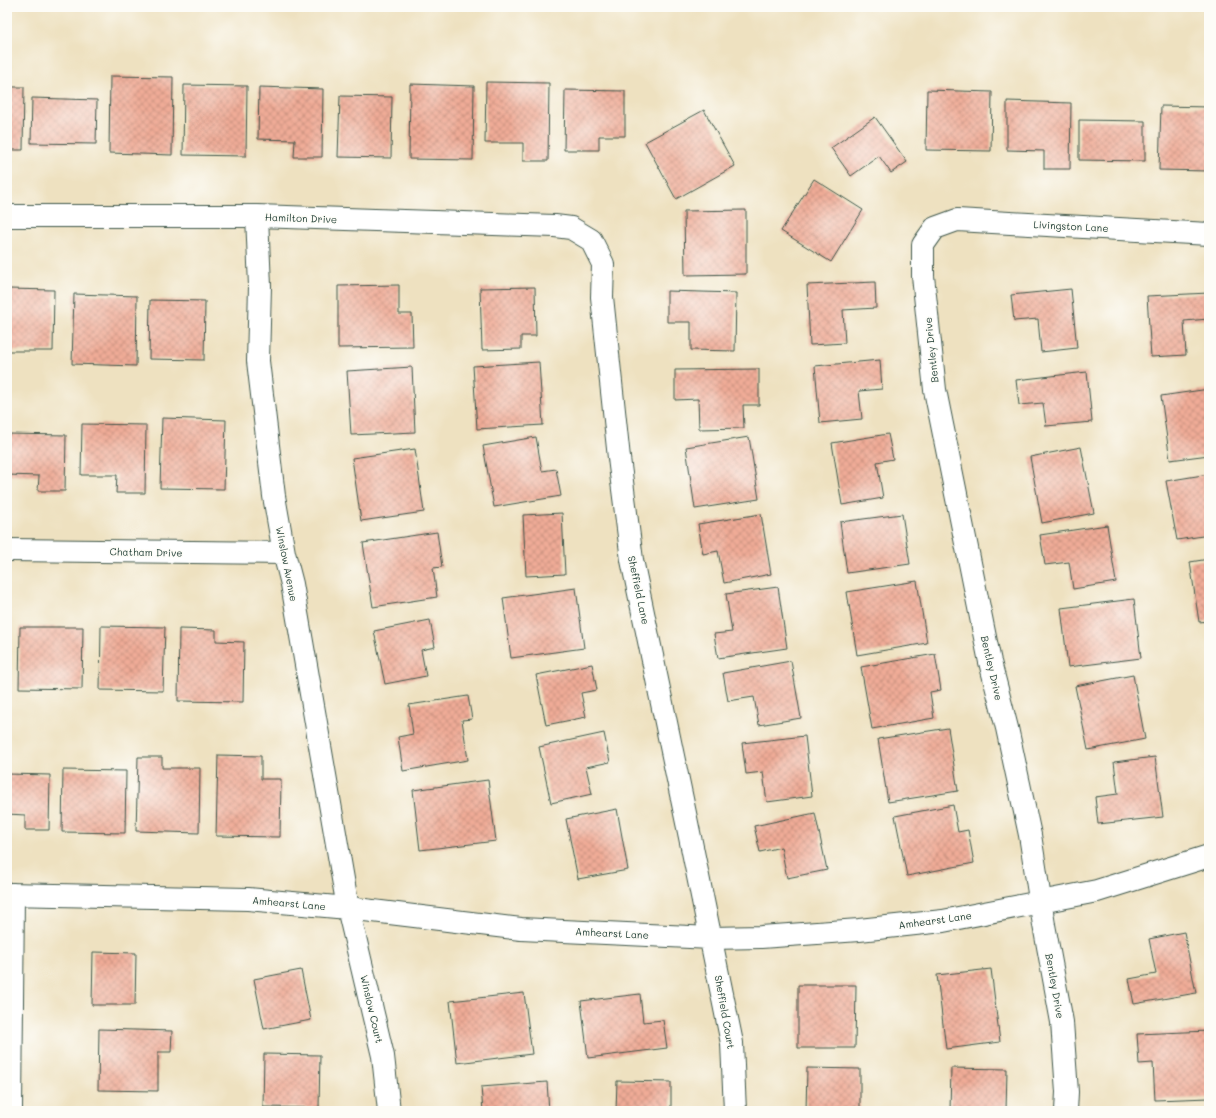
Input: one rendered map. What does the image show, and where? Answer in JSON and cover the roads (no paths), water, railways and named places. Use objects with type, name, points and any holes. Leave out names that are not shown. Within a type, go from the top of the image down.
[{"type":"street","name":"Hamilton Drive","points":[[7,216],[257,216],[555,226],[572,228],[591,240]]},
{"type":"street","name":"Winslow Avenue","points":[[257,216],[260,286],[258,361],[274,496],[284,553],[293,591],[348,908]]},
{"type":"street","name":"Livingston Lane","points":[[935,228],[957,220],[1209,234]]},
{"type":"street","name":"Bentley Drive","points":[[935,228],[923,246],[923,276],[935,390],[990,662],[1007,728],[1030,835],[1044,925],[1062,1022],[1067,1092],[1066,1111]]},
{"type":"street","name":"Sheffield Lane","points":[[591,240],[602,264],[602,297],[619,458],[632,560],[711,938]]},
{"type":"street","name":"Chatham Drive","points":[[7,550],[284,553]]},
{"type":"street","name":"Amhearst Lane","points":[[10,894],[248,899],[348,908],[521,929],[711,938],[761,937],[943,921],[1097,891],[1209,856]]},
{"type":"street","points":[[10,894],[11,1111]]},
{"type":"street","name":"Winslow Court","points":[[348,908],[383,1056],[389,1111]]},
{"type":"street","name":"Sheffield Court","points":[[711,938],[732,1043],[735,1111]]}]
